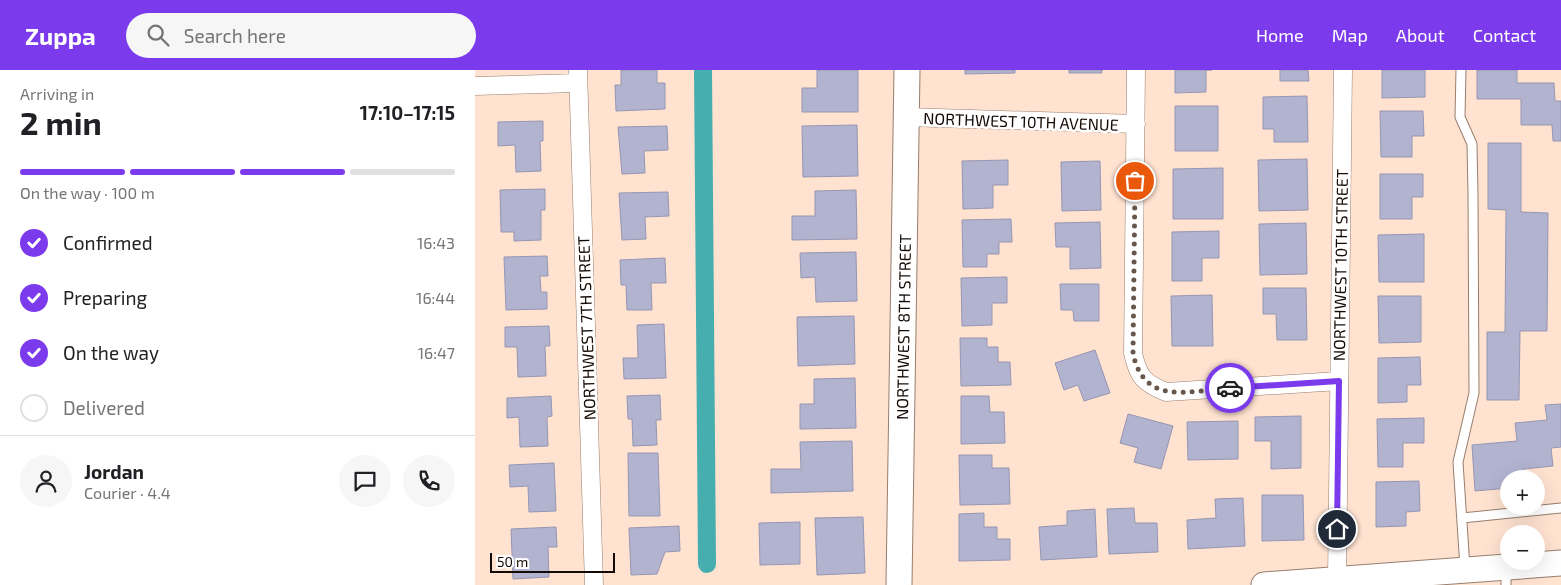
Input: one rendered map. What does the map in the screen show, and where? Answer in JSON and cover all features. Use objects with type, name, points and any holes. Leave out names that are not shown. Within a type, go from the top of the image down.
[{"type":"street","name":"NORTHWEST 8TH STREET","points":[[899,585],[907,70]]},
{"type":"street","points":[[1136,70],[1133,354],[1137,371],[1149,385],[1166,392],[1339,381]]},
{"type":"street","name":"NORTHWEST 10TH STREET","points":[[1332,582],[1339,381],[1343,70]]},
{"type":"street","points":[[475,86],[578,76]]},
{"type":"street","name":"NORTHWEST 7TH STREET","points":[[578,76],[594,585]]},
{"type":"street","name":"NORTHWEST 10TH AVENUE","points":[[906,117],[1135,124]]},
{"type":"street","points":[[1264,585],[1332,582],[1465,570],[1506,576],[1561,563]]},
{"type":"lane","points":[[1461,70],[1460,116],[1472,144],[1474,393],[1458,462],[1465,570]]},
{"type":"lane","points":[[1462,518],[1561,508]]},
{"type":"building","points":[[621,70],[657,70],[657,83],[665,83],[665,109],[616,111],[615,85],[621,85]]},
{"type":"building","points":[[817,70],[858,70],[858,112],[802,112],[802,88],[817,88]]},
{"type":"building","points":[[965,70],[1015,70],[1015,73],[965,74]]},
{"type":"building","points":[[1069,70],[1102,70],[1102,73],[1069,73]]},
{"type":"building","points":[[1175,70],[1206,70],[1206,92],[1175,93]]},
{"type":"building","points":[[1280,70],[1308,70],[1309,81],[1280,81]]},
{"type":"building","points":[[1382,70],[1425,70],[1425,97],[1382,98]]},
{"type":"building","points":[[1477,70],[1517,70],[1517,83],[1554,83],[1555,101],[1561,101],[1561,141],[1553,141],[1552,125],[1521,125],[1521,99],[1477,99]]},
{"type":"building","points":[[1307,96],[1308,142],[1274,142],[1274,129],[1263,129],[1263,97]]},
{"type":"building","points":[[1175,106],[1218,106],[1218,151],[1175,151]]},
{"type":"building","points":[[1380,111],[1423,111],[1424,136],[1412,136],[1412,157],[1381,157]]},
{"type":"building","points":[[543,121],[543,141],[540,141],[541,171],[516,172],[515,145],[498,146],[498,122]]},
{"type":"building","points":[[857,125],[858,176],[803,177],[802,126]]},
{"type":"building","points":[[667,126],[668,150],[644,151],[645,173],[622,174],[618,127]]},
{"type":"building","points":[[1488,143],[1521,143],[1521,212],[1548,213],[1547,331],[1520,331],[1519,400],[1487,400],[1487,332],[1505,332],[1506,210],[1488,209]]},
{"type":"building","points":[[1307,159],[1308,210],[1259,211],[1258,160]]},
{"type":"building","points":[[1008,160],[1008,185],[993,185],[993,208],[963,209],[962,161]]},
{"type":"building","points":[[1100,161],[1101,210],[1062,211],[1061,162]]},
{"type":"building","points":[[1223,168],[1223,219],[1173,219],[1173,169]]},
{"type":"building","points":[[1380,174],[1423,174],[1423,197],[1412,197],[1412,219],[1380,219]]},
{"type":"building","points":[[545,189],[545,210],[541,210],[541,240],[514,241],[514,232],[501,232],[500,190]]},
{"type":"building","points":[[856,190],[857,239],[792,240],[792,216],[815,216],[815,191]]},
{"type":"building","points":[[668,192],[669,216],[645,217],[646,239],[622,240],[619,193]]},
{"type":"building","points":[[1011,219],[1012,242],[999,242],[999,254],[987,254],[987,267],[963,267],[962,220]]},
{"type":"building","points":[[1100,222],[1101,268],[1070,269],[1070,247],[1056,247],[1055,223]]},
{"type":"building","points":[[1306,223],[1307,274],[1260,275],[1259,224]]},
{"type":"building","points":[[1219,231],[1219,258],[1202,258],[1202,281],[1172,281],[1172,232]]},
{"type":"building","points":[[1424,234],[1424,282],[1379,282],[1378,235]]},
{"type":"building","points":[[856,252],[857,301],[816,302],[815,277],[801,278],[800,253]]},
{"type":"building","points":[[547,256],[548,276],[540,276],[541,292],[547,292],[547,309],[506,310],[504,257]]},
{"type":"building","points":[[665,258],[666,283],[651,283],[652,310],[627,310],[626,285],[621,285],[620,260]]},
{"type":"building","points":[[1007,277],[1007,303],[992,303],[992,325],[962,326],[961,278]]},
{"type":"building","points":[[1060,284],[1099,284],[1099,321],[1074,321],[1073,310],[1061,310]]},
{"type":"building","points":[[1263,288],[1306,288],[1307,340],[1277,340],[1276,314],[1263,314]]},
{"type":"building","points":[[1212,295],[1213,346],[1172,346],[1171,296]]},
{"type":"building","points":[[1378,296],[1421,296],[1421,342],[1379,343]]},
{"type":"building","points":[[854,316],[855,364],[798,366],[797,317]]},
{"type":"building","points":[[664,324],[666,378],[624,379],[623,358],[638,358],[637,325]]},
{"type":"building","points":[[549,326],[550,346],[545,346],[546,376],[518,377],[517,347],[505,347],[505,327]]},
{"type":"building","points":[[960,338],[987,338],[987,347],[998,347],[998,362],[1010,362],[1011,385],[961,386]]},
{"type":"building","points":[[1095,350],[1110,393],[1084,401],[1078,385],[1064,390],[1055,363]]},
{"type":"building","points":[[1420,357],[1421,385],[1407,385],[1407,402],[1378,403],[1378,358]]},
{"type":"building","points":[[855,378],[856,428],[800,429],[800,404],[814,404],[814,379]]},
{"type":"building","points":[[660,395],[661,420],[656,420],[657,445],[633,446],[632,419],[628,419],[627,396]]},
{"type":"building","points":[[551,396],[552,416],[547,417],[548,446],[520,447],[519,417],[507,418],[507,398]]},
{"type":"building","points":[[961,396],[989,396],[990,412],[1004,412],[1005,443],[961,444]]},
{"type":"building","points":[[1561,404],[1561,447],[1551,448],[1553,466],[1524,470],[1500,470],[1500,489],[1475,491],[1472,445],[1517,441],[1515,423],[1547,420],[1545,405]]},
{"type":"building","points":[[1128,414],[1173,426],[1161,469],[1134,462],[1138,448],[1120,443]]},
{"type":"building","points":[[1301,416],[1301,468],[1271,469],[1271,441],[1255,441],[1255,417]]},
{"type":"building","points":[[1424,418],[1424,443],[1403,443],[1403,467],[1378,467],[1377,419]]},
{"type":"building","points":[[1238,421],[1238,459],[1188,460],[1187,422]]},
{"type":"building","points":[[852,441],[853,491],[771,493],[771,469],[801,469],[800,442]]},
{"type":"building","points":[[628,453],[658,453],[660,516],[629,516]]},
{"type":"building","points":[[959,455],[992,455],[992,468],[1009,468],[1010,504],[960,505]]},
{"type":"building","points":[[554,463],[556,511],[529,512],[528,486],[510,487],[509,465]]},
{"type":"building","points":[[1419,481],[1420,511],[1406,512],[1406,526],[1376,527],[1376,482]]},
{"type":"building","points":[[1262,495],[1303,495],[1304,540],[1262,541]]},
{"type":"building","points":[[1243,498],[1245,546],[1188,549],[1187,520],[1216,518],[1215,499]]},
{"type":"building","points":[[1134,508],[1135,523],[1157,523],[1158,552],[1109,554],[1107,509]]},
{"type":"building","points":[[1095,509],[1097,557],[1041,560],[1039,527],[1067,525],[1067,511]]},
{"type":"building","points":[[984,513],[984,527],[997,527],[997,539],[1010,539],[1010,560],[959,561],[959,514]]},
{"type":"building","points":[[863,517],[865,573],[817,575],[815,518]]},
{"type":"building","points":[[800,522],[800,564],[760,565],[759,523]]},
{"type":"building","points":[[679,526],[680,551],[665,552],[657,574],[631,575],[629,528]]},
{"type":"building","points":[[556,527],[557,547],[548,547],[549,577],[513,579],[511,529]]},
{"type":"waterway","points":[[703,70],[707,564]]},
{"type":"way so far","points":[[1135,181],[1133,354],[1137,371],[1149,385],[1166,392],[1230,388]]},
{"type":"route","points":[[1230,388],[1339,381],[1337,529]]}]
